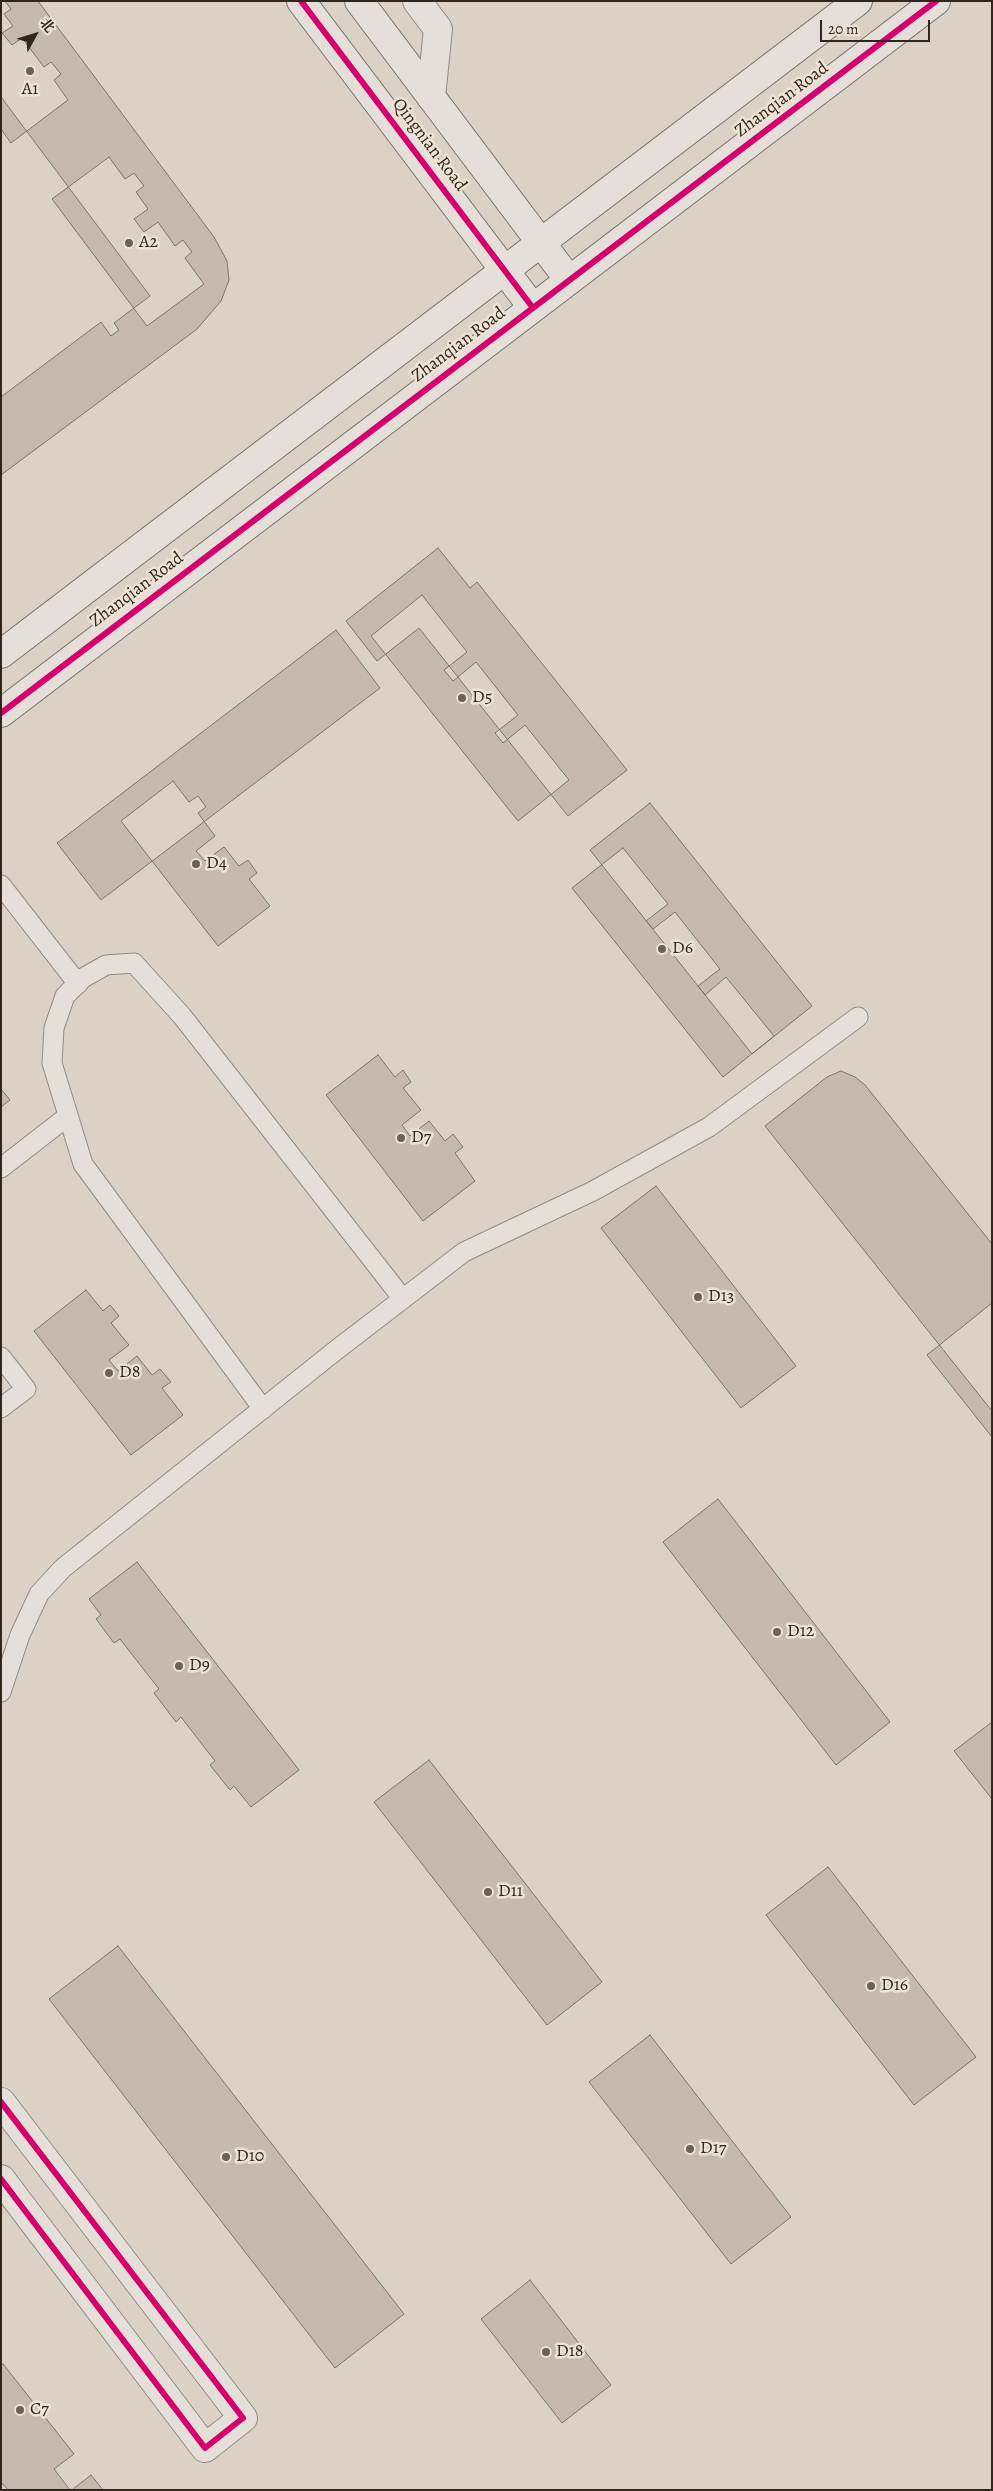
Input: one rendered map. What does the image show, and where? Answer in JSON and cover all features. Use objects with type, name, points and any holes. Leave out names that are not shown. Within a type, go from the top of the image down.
[{"type":"street","name":"Qingnian Road","points":[[301,1],[533,308]]},
{"type":"street","name":"Qingnian Road","points":[[359,1],[569,280]]},
{"type":"street","points":[[417,1],[438,29],[431,97]]},
{"type":"street","name":"Zhanqian Road","points":[[1,654],[858,1]]},
{"type":"street","name":"Zhanqian Road","points":[[1,713],[936,1]]},
{"type":"street","points":[[1,2102],[243,2418],[206,2448],[1,2179]]},
{"type":"lane","points":[[1,886],[78,984]]},
{"type":"lane","points":[[263,1408],[83,1164],[52,1063],[54,1028],[65,996],[78,984],[106,965],[134,963],[182,1016],[402,1299]]},
{"type":"lane","points":[[1,1692],[20,1635],[39,1594],[63,1568],[263,1408],[464,1252],[593,1191],[710,1127],[858,1017]]},
{"type":"lane","points":[[1,1168],[68,1116]]},
{"type":"lane","points":[[1,1357],[26,1389],[1,1408]]},
{"type":"building","name":"A1","points":[[1,1],[5,1],[11,9],[4,14],[13,26],[2,33],[12,45],[22,38],[44,67],[51,62],[61,74],[54,80],[68,100],[11,143],[1,129]]},
{"type":"building","points":[[1,1],[38,1],[214,237],[227,261],[229,280],[221,301],[197,329],[1,475],[1,397],[101,322],[111,336],[119,330],[114,323],[150,296],[1,97]]},
{"type":"building","name":"A2","points":[[109,157],[125,179],[134,173],[144,186],[136,192],[148,209],[134,219],[144,232],[158,222],[175,246],[183,240],[192,252],[185,258],[204,284],[147,326],[52,199]]},
{"type":"building","points":[[438,548],[470,588],[477,582],[627,770],[568,816],[419,628],[377,661],[346,621]]},
{"type":"building","name":"D5","points":[[422,595],[467,652],[444,670],[453,681],[476,662],[518,715],[495,733],[503,743],[525,725],[569,780],[518,821],[371,636]]},
{"type":"building","points":[[336,630],[380,688],[101,900],[57,843]]},
{"type":"building","name":"D4","points":[[173,781],[189,802],[198,796],[206,807],[198,813],[215,836],[196,851],[205,861],[224,847],[239,866],[248,860],[257,873],[249,879],[270,906],[218,946],[121,821]]},
{"type":"building","points":[[650,803],[812,1006],[752,1054],[590,850]]},
{"type":"building","name":"D6","points":[[623,848],[668,904],[646,921],[653,929],[675,912],[720,969],[698,986],[705,995],[726,977],[774,1036],[723,1077],[572,888]]},
{"type":"building","name":"D7","points":[[378,1055],[395,1077],[403,1070],[411,1082],[403,1088],[421,1110],[402,1125],[410,1136],[429,1121],[445,1141],[453,1134],[463,1147],[455,1153],[475,1181],[423,1221],[326,1095]]},
{"type":"building","points":[[841,1071],[855,1077],[865,1085],[992,1244],[992,1411],[765,1126],[827,1077]]},
{"type":"building","points":[[1,1089],[10,1100],[1,1107]]},
{"type":"building","name":"D13","points":[[656,1186],[796,1366],[741,1408],[601,1228]]},
{"type":"building","name":"D8","points":[[86,1290],[103,1311],[110,1305],[119,1316],[111,1323],[129,1345],[109,1360],[118,1371],[137,1356],[152,1375],[160,1369],[171,1382],[162,1388],[183,1415],[131,1455],[34,1331]]},
{"type":"building","points":[[992,1303],[992,1437],[927,1355]]},
{"type":"building","name":"D12","points":[[718,1499],[890,1722],[836,1765],[663,1542]]},
{"type":"building","name":"D9","points":[[137,1562],[299,1770],[251,1807],[234,1786],[230,1790],[210,1765],[215,1761],[181,1717],[176,1722],[154,1693],[159,1689],[120,1639],[114,1643],[96,1619],[101,1615],[89,1599]]},
{"type":"building","points":[[992,1722],[992,1799],[954,1751]]},
{"type":"building","name":"D11","points":[[429,1760],[602,1982],[547,2025],[374,1802]]},
{"type":"building","name":"D16","points":[[828,1867],[976,2057],[914,2105],[766,1915]]},
{"type":"building","name":"D10","points":[[118,1946],[404,2314],[335,2368],[49,1999]]},
{"type":"building","name":"D17","points":[[650,2035],[791,2217],[731,2264],[589,2082]]},
{"type":"building","name":"D18","points":[[530,2280],[611,2385],[562,2423],[481,2319]]},
{"type":"building","name":"C7","points":[[3,2364],[74,2454],[54,2469],[70,2490],[8,2490],[1,2482],[1,2365]]},
{"type":"building","points":[[91,2475],[103,2490],[72,2490]]},
{"type":"cycle path","points":[[301,1],[533,308]]},
{"type":"cycle path","points":[[1,713],[936,1]]},
{"type":"cycle path","points":[[1,2102],[243,2418],[205,2448],[1,2179]]},
{"type":"place","name":"A1","points":[[30,71]]},
{"type":"place","name":"A2","points":[[129,243]]},
{"type":"place","name":"D5","points":[[462,698]]},
{"type":"place","name":"D4","points":[[196,864]]},
{"type":"place","name":"D6","points":[[662,949]]},
{"type":"place","name":"D7","points":[[401,1138]]},
{"type":"place","name":"D13","points":[[698,1297]]},
{"type":"place","name":"D8","points":[[109,1373]]},
{"type":"place","name":"D12","points":[[777,1632]]},
{"type":"place","name":"D9","points":[[179,1666]]},
{"type":"place","name":"D11","points":[[488,1892]]},
{"type":"place","name":"D16","points":[[871,1986]]},
{"type":"place","name":"D17","points":[[690,2149]]},
{"type":"place","name":"D10","points":[[226,2157]]},
{"type":"place","name":"D18","points":[[546,2352]]},
{"type":"place","name":"C7","points":[[20,2410]]}]
